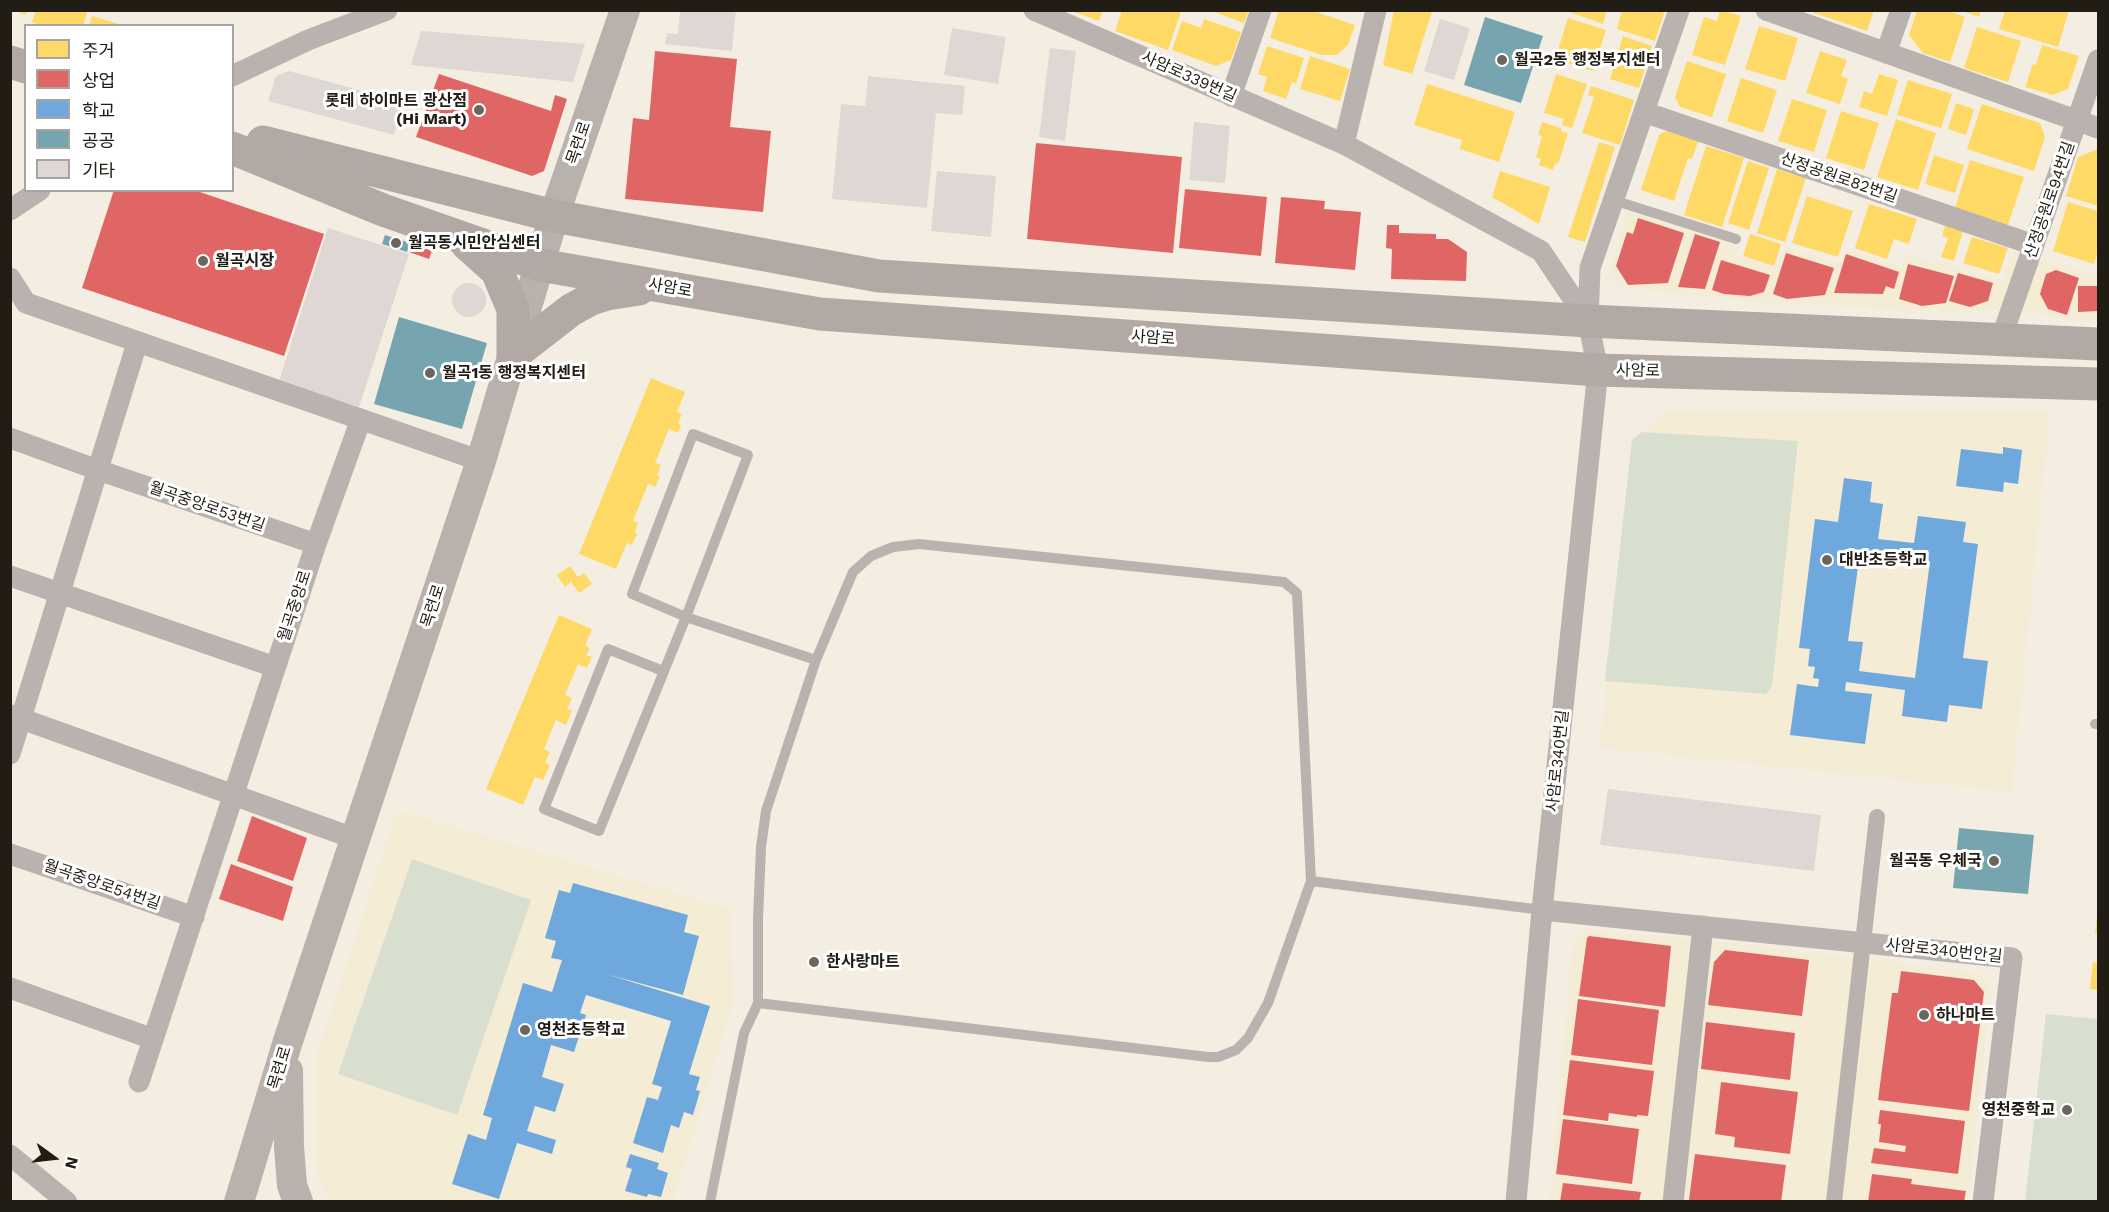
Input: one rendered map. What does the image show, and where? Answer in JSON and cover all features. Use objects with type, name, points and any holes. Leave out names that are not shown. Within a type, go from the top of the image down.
[{"type":"main road","name":"목련로","points":[[238,1202],[287,1044],[481,461],[554,216],[625,10]]},
{"type":"main road","points":[[234,136],[554,216],[879,276],[1588,321],[2098,344]]},
{"type":"main road","name":"사암로","points":[[234,148],[383,210],[540,265],[820,314],[1598,369],[2098,384]]},
{"type":"main road","points":[[459,237],[497,271],[513,309],[513,355]]},
{"type":"main road","points":[[513,355],[571,310],[591,299],[607,294],[661,286]]},
{"type":"main road","points":[[287,1044],[289,1147],[292,1185],[298,1202]]},
{"type":"street","points":[[234,75],[360,15],[387,10]]},
{"type":"street","name":"사암로339번길","points":[[1034,10],[1344,144],[1540,251],[1588,321]]},
{"type":"street","points":[[1231,96],[1261,10]]},
{"type":"street","points":[[1344,144],[1376,10]]},
{"type":"street","points":[[1588,321],[1590,268],[1679,10]]},
{"type":"street","points":[[1766,10],[2098,128]]},
{"type":"street","points":[[1886,53],[1901,10]]},
{"type":"street","name":"산정공원로94번길","points":[[2001,339],[2098,60]]},
{"type":"street","name":"산정공원로82번길","points":[[1644,112],[2034,244]]},
{"type":"street","points":[[10,210],[37,192]]},
{"type":"street","points":[[10,278],[26,303],[481,461]]},
{"type":"street","name":"사암로340번길","points":[[1516,1202],[1542,910],[1598,369],[1588,321]]},
{"type":"street","points":[[10,754],[16,716],[61,592],[137,343]]},
{"type":"street","name":"월곡중앙로","points":[[139,1082],[316,544],[361,419]]},
{"type":"street","name":"월곡중앙로53번길","points":[[10,438],[316,544]]},
{"type":"street","points":[[10,576],[275,667]]},
{"type":"street","points":[[16,716],[356,839]]},
{"type":"street","points":[[1834,1202],[1877,817]]},
{"type":"street","name":"월곡중앙로54번길","points":[[10,854],[194,916]]},
{"type":"street","name":"사암로340번안길","points":[[1542,910],[2012,958],[1983,1202]]},
{"type":"street","points":[[1673,1202],[1703,926]]},
{"type":"street","points":[[10,988],[153,1039]]},
{"type":"street","points":[[10,1155],[67,1202]]},
{"type":"lane","points":[[1613,200],[1736,239]]},
{"type":"lane","points":[[663,671],[608,649],[544,809],[599,831],[686,617],[748,455],[693,434],[632,594],[686,617],[816,660]]},
{"type":"lane","points":[[710,1202],[744,1033],[758,1004],[761,847],[766,811],[816,660],[853,572],[871,555],[893,547],[920,544],[1284,582],[1297,593],[1311,881],[1268,1003],[1248,1038],[1236,1050],[1218,1057],[1181,1055],[758,1004]]},
{"type":"lane","points":[[1311,881],[1542,910]]},
{"type":"shaded area","points":[[1627,210],[1738,245],[1735,257],[1777,269],[1785,246],[1840,264],[1845,249],[1902,267],[1906,255],[2003,280],[2013,251],[2098,275],[2098,319],[2076,319],[1991,309],[1963,313],[1761,302],[1624,288],[1609,274]]},
{"type":"shaded area","name":"대반초등학교","points":[[1668,411],[2050,411],[2012,792],[1600,748],[1632,440]]},
{"type":"shaded area","name":"영천초등학교","points":[[397,810],[731,909],[733,1004],[673,1201],[330,1201],[317,1174],[316,1057]]},
{"type":"shaded area","points":[[1584,930],[1731,943],[1980,973],[1991,991],[1968,1201],[1549,1202],[1573,939]]},
{"type":"green space","points":[[1642,432],[1798,441],[1772,686],[1766,694],[1605,681],[1632,440]]},
{"type":"green space","points":[[412,859],[531,900],[457,1115],[338,1074]]},
{"type":"green space","name":"영천중학교","points":[[2046,1014],[2098,1019],[2098,1201],[2025,1201]]},
{"type":"building: 주거","points":[[13,10],[27,10],[26,15]]},
{"type":"building: 주거","points":[[36,10],[88,10],[84,24],[37,24],[32,22]]},
{"type":"building: 주거","points":[[1069,10],[1103,10],[1099,21]]},
{"type":"building: 주거","points":[[1122,10],[1176,10],[1181,12],[1168,50],[1115,31]]},
{"type":"building: 주거","points":[[1209,10],[1249,10],[1244,23]]},
{"type":"building: 주거","points":[[1279,10],[1310,10],[1355,25],[1348,45],[1337,55],[1322,55],[1270,38]]},
{"type":"building: 주거","points":[[1394,10],[1432,12],[1412,74],[1383,65]]},
{"type":"building: 주거","points":[[1564,10],[1607,10],[1603,24]]},
{"type":"building: 주거","points":[[1622,10],[1665,10],[1655,41],[1617,29]]},
{"type":"building: 주거","points":[[1720,10],[1741,16],[1725,65],[1692,55],[1704,17],[1717,21]]},
{"type":"building: 주거","points":[[1806,10],[1874,10],[1867,31]]},
{"type":"building: 주거","points":[[1917,10],[1946,10],[1965,17],[1950,62],[1923,53],[1909,35]]},
{"type":"building: 주거","points":[[1960,10],[1981,10],[1979,17]]},
{"type":"building: 주거","points":[[2005,10],[2069,10],[2058,47],[1999,29]]},
{"type":"building: 주거","points":[[92,16],[119,24],[90,24]]},
{"type":"building: 주거","points":[[1568,18],[1606,30],[1593,71],[1555,59]]},
{"type":"building: 주거","points":[[1204,19],[1241,32],[1231,60],[1216,66],[1172,50],[1182,21],[1201,28]]},
{"type":"building: 주거","points":[[1759,26],[1798,38],[1785,81],[1745,69]]},
{"type":"building: 주거","points":[[1977,27],[2021,41],[2008,82],[1964,68]]},
{"type":"building: 주거","points":[[1623,36],[1652,46],[1639,88],[1610,79]]},
{"type":"building: 주거","points":[[2042,45],[2079,56],[2068,89],[2053,95],[2025,87],[2033,64],[2036,65]]},
{"type":"building: 주거","points":[[1267,46],[1304,58],[1296,84],[1292,82],[1286,99],[1263,91],[1267,77],[1258,74]]},
{"type":"building: 주거","points":[[1820,51],[1847,60],[1841,76],[1848,79],[1840,104],[1806,93]]},
{"type":"building: 주거","points":[[1310,56],[1350,69],[1340,101],[1300,89]]},
{"type":"building: 주거","points":[[1687,61],[1726,74],[1712,117],[1680,107],[1675,97]]},
{"type":"building: 주거","points":[[1556,74],[1587,84],[1572,128],[1562,125],[1564,119],[1544,113]]},
{"type":"building: 주거","points":[[1879,74],[1898,80],[1887,116],[1859,107],[1864,91],[1872,94]]},
{"type":"building: 주거","points":[[1741,78],[1777,90],[1763,133],[1727,121]]},
{"type":"building: 주거","points":[[1908,80],[1952,94],[1941,128],[1897,115]]},
{"type":"building: 주거","points":[[1427,84],[1515,112],[1499,162],[1460,149],[1462,140],[1414,125]]},
{"type":"building: 주거","points":[[1591,86],[1634,100],[1620,145],[1582,133],[1594,97],[1588,95]]},
{"type":"building: 주거","points":[[1792,99],[1827,110],[1814,152],[1778,141]]},
{"type":"building: 주거","points":[[1956,103],[1974,109],[1966,135],[1948,129]]},
{"type":"building: 주거","points":[[1982,104],[2040,123],[2045,137],[2034,171],[1967,149]]},
{"type":"building: 주거","points":[[1841,111],[1879,123],[1864,170],[1826,158]]},
{"type":"building: 주거","points":[[1896,119],[1936,133],[1918,190],[1877,177]]},
{"type":"building: 주거","points":[[1542,122],[1561,128],[1561,131],[1568,133],[1558,164],[1555,163],[1553,170],[1539,165],[1541,159],[1536,157],[1542,136],[1538,135]]},
{"type":"building: 주거","points":[[1670,129],[1699,139],[1692,159],[1688,158],[1674,201],[1641,190],[1659,135]]},
{"type":"building: 주거","points":[[1599,142],[1615,147],[1585,242],[1568,237]]},
{"type":"building: 주거","points":[[1706,146],[1744,158],[1722,227],[1684,215]]},
{"type":"building: 주거","points":[[2098,149],[2098,206],[2066,196],[2078,157]]},
{"type":"building: 주거","points":[[1934,155],[1964,165],[1955,193],[1925,184]]},
{"type":"building: 주거","points":[[1970,160],[2024,177],[2008,225],[1955,208]]},
{"type":"building: 주거","points":[[1748,161],[1769,168],[1749,230],[1728,223]]},
{"type":"building: 주거","points":[[1777,169],[1806,178],[1785,242],[1757,233]]},
{"type":"building: 주거","points":[[1500,171],[1550,187],[1539,224],[1492,197]]},
{"type":"building: 주거","points":[[1807,196],[1853,211],[1838,257],[1792,243]]},
{"type":"building: 주거","points":[[2068,202],[2098,211],[2098,251],[2094,264],[2053,251]]},
{"type":"building: 주거","points":[[1869,204],[1917,219],[1909,244],[1894,239],[1887,259],[1855,248]]},
{"type":"building: 주거","points":[[1945,225],[1963,231],[1954,261],[1941,257],[1948,238],[1942,236]]},
{"type":"building: 주거","points":[[1750,234],[1781,244],[1774,266],[1743,256]]},
{"type":"building: 주거","points":[[1972,237],[2008,248],[1999,274],[1963,263]]},
{"type":"building: 주거","points":[[651,378],[685,392],[677,412],[682,414],[678,423],[681,426],[678,433],[669,429],[655,463],[661,465],[657,475],[660,477],[655,487],[648,484],[633,521],[638,523],[635,532],[637,534],[632,545],[627,543],[616,569],[579,554]]},
{"type":"building: 주거","points":[[570,566],[578,577],[584,573],[592,584],[579,593],[571,582],[565,587],[557,575]]},
{"type":"building: 주거","points":[[559,615],[592,629],[585,646],[590,648],[586,655],[592,657],[587,668],[578,664],[565,695],[572,698],[567,709],[572,711],[566,725],[556,720],[544,749],[550,752],[545,763],[550,765],[543,780],[535,777],[523,805],[486,789]]},
{"type":"building: 주거","points":[[2097,916],[2098,933],[2095,933]]},
{"type":"building: 주거","points":[[2093,962],[2098,963],[2098,990],[2090,989]]},
{"type":"building: 상업","points":[[655,51],[737,59],[730,127],[771,131],[763,212],[625,199],[633,118],[649,120]]},
{"type":"building: 상업","points":[[439,74],[551,111],[555,95],[567,99],[544,171],[532,176],[416,137]]},
{"type":"building: 상업","points":[[1036,143],[1182,157],[1173,253],[1027,239]]},
{"type":"building: 상업","points":[[1185,189],[1267,197],[1261,256],[1179,248]]},
{"type":"building: 상업","name":"월곡시장","points":[[113,192],[200,192],[324,234],[284,356],[82,288]]},
{"type":"building: 상업","points":[[1281,197],[1325,201],[1324,209],[1361,212],[1355,270],[1275,263]]},
{"type":"building: 상업","points":[[1638,218],[1684,233],[1668,283],[1628,285],[1616,266],[1627,232],[1633,234]]},
{"type":"building: 상업","points":[[1387,225],[1399,225],[1399,233],[1436,234],[1436,239],[1448,239],[1467,252],[1466,281],[1391,279],[1392,249],[1386,248]]},
{"type":"building: 상업","points":[[1695,234],[1720,242],[1705,289],[1678,287]]},
{"type":"building: 상업","points":[[412,244],[432,251],[429,259],[409,252]]},
{"type":"building: 상업","points":[[1786,253],[1834,268],[1825,295],[1787,299],[1773,294]]},
{"type":"building: 상업","points":[[1846,254],[1899,272],[1894,289],[1886,286],[1883,294],[1834,293]]},
{"type":"building: 상업","points":[[1721,260],[1770,275],[1764,292],[1750,296],[1724,294],[1712,290]]},
{"type":"building: 상업","points":[[1908,264],[1954,276],[1946,303],[1922,306],[1899,299]]},
{"type":"building: 상업","points":[[2056,270],[2079,278],[2067,315],[2048,309],[2040,294],[2046,274]]},
{"type":"building: 상업","points":[[1958,273],[1993,283],[1988,301],[1970,307],[1949,301]]},
{"type":"building: 상업","points":[[2078,286],[2098,286],[2098,311],[2078,312]]},
{"type":"building: 상업","points":[[252,816],[307,838],[293,881],[237,861]]},
{"type":"building: 상업","points":[[231,864],[293,887],[283,921],[219,899]]},
{"type":"building: 상업","points":[[1589,936],[1671,946],[1665,1007],[1579,996]]},
{"type":"building: 상업","points":[[1725,950],[1809,960],[1802,1016],[1708,1005],[1714,962]]},
{"type":"building: 상업","points":[[1901,971],[1974,980],[1984,992],[1969,1111],[1878,1100],[1892,993],[1898,993]]},
{"type":"building: 상업","points":[[1578,999],[1659,1010],[1652,1065],[1571,1055]]},
{"type":"building: 상업","points":[[1706,1022],[1795,1033],[1790,1080],[1701,1069]]},
{"type":"building: 상업","points":[[1570,1060],[1654,1071],[1648,1116],[1637,1115],[1637,1117],[1609,1113],[1608,1121],[1563,1115]]},
{"type":"building: 상업","points":[[1721,1082],[1798,1092],[1790,1154],[1734,1147],[1735,1137],[1715,1134]]},
{"type":"building: 상업","points":[[1880,1110],[1965,1121],[1958,1174],[1871,1163],[1874,1148],[1905,1152],[1906,1146],[1879,1142]]},
{"type":"building: 상업","points":[[1563,1119],[1639,1129],[1632,1184],[1556,1174]]},
{"type":"building: 상업","points":[[1695,1154],[1786,1165],[1781,1202],[1691,1202],[1689,1200]]},
{"type":"building: 상업","points":[[1872,1174],[1912,1179],[1911,1184],[1966,1191],[1964,1202],[1868,1202]]},
{"type":"building: 상업","points":[[1563,1183],[1641,1192],[1639,1202],[1560,1202]]},
{"type":"building: 학교","points":[[2003,447],[2022,450],[2018,484],[2004,482],[2003,492],[1956,486],[1961,449],[2003,454]]},
{"type":"building: 학교","points":[[1844,478],[1872,482],[1870,502],[1883,504],[1878,539],[1914,543],[1918,516],[1966,522],[1963,542],[1978,544],[1963,658],[1988,661],[1982,709],[1949,705],[1947,722],[1902,716],[1905,690],[1846,682],[1845,691],[1872,694],[1865,744],[1790,735],[1797,684],[1818,687],[1819,679],[1813,678],[1815,667],[1808,666],[1810,649],[1799,648],[1815,519],[1838,522]],"holes":[[[1860,552],[1930,561],[1915,678],[1859,671],[1863,642],[1848,641]]]},
{"type":"building: 학교","points":[[573,883],[688,915],[684,932],[699,936],[683,995],[606,974],[710,1006],[689,1074],[700,1077],[696,1090],[700,1091],[693,1115],[684,1112],[679,1128],[671,1125],[663,1153],[633,1143],[647,1097],[658,1100],[662,1087],[652,1084],[671,1021],[586,995],[580,1013],[586,1015],[574,1052],[551,1045],[542,1077],[564,1084],[555,1112],[535,1106],[527,1131],[556,1140],[552,1154],[517,1143],[499,1199],[452,1184],[468,1134],[486,1140],[492,1118],[483,1115],[523,983],[552,992],[562,960],[551,958],[556,941],[545,938],[559,890],[570,893]]},
{"type":"building: 학교","points":[[630,1154],[659,1163],[657,1169],[668,1173],[661,1197],[648,1194],[647,1197],[625,1191],[632,1169],[626,1167]]},
{"type":"building: 공공","points":[[1485,17],[1543,36],[1521,103],[1464,85]]},
{"type":"building: 공공","name":"월곡동시민안심센터","points":[[385,235],[410,243],[407,252],[382,244]]},
{"type":"building: 공공","name":"월곡1동 행정복지센터","points":[[399,317],[487,343],[462,429],[374,404]]},
{"type":"building: 공공","name":"월곡동 우체국","points":[[1959,828],[2034,835],[2028,894],[1953,888]]},
{"type":"building: 기타","points":[[680,10],[736,10],[732,51],[665,44],[667,33],[678,34]]},
{"type":"building: 기타","points":[[1440,19],[1470,28],[1454,80],[1424,71]]},
{"type":"building: 기타","points":[[952,28],[1006,37],[998,84],[944,75]]},
{"type":"building: 기타","points":[[421,31],[585,44],[573,82],[411,65]]},
{"type":"building: 기타","points":[[1050,48],[1076,51],[1065,141],[1039,137]]},
{"type":"building: 기타","points":[[289,71],[403,102],[394,135],[268,101],[276,76]]},
{"type":"building: 기타","points":[[868,76],[965,86],[962,115],[936,113],[927,208],[832,199],[841,104],[865,106]]},
{"type":"building: 기타","points":[[1194,122],[1230,126],[1225,183],[1189,180]]},
{"type":"building: 기타","points":[[937,171],[996,176],[991,237],[931,231]]},
{"type":"building: 기타","points":[[328,228],[409,254],[359,407],[279,381]]},
{"type":"building: 기타","points":[[469,283],[481,288],[486,300],[481,312],[469,317],[457,312],[452,300],[457,288]]},
{"type":"building: 기타","points":[[1608,789],[1821,815],[1814,871],[1600,845]]},
{"type":"place","name":"월곡2동 행정복지센터","points":[[1502,60]]},
{"type":"place","name":"롯데 하이마트 광산점 (Hi Mart)","points":[[479,110]]},
{"type":"place","name":"월곡동시민안심센터","points":[[396,243]]},
{"type":"place","name":"월곡시장","points":[[203,261]]},
{"type":"place","name":"월곡1동 행정복지센터","points":[[430,373]]},
{"type":"place","name":"대반초등학교","points":[[1827,560]]},
{"type":"place","name":"월곡동 우체국","points":[[1994,861]]},
{"type":"place","name":"한사랑마트","points":[[814,962]]},
{"type":"place","name":"하나마트","points":[[1924,1015]]},
{"type":"place","name":"영천초등학교","points":[[525,1030]]},
{"type":"place","name":"영천중학교","points":[[2067,1110]]}]
